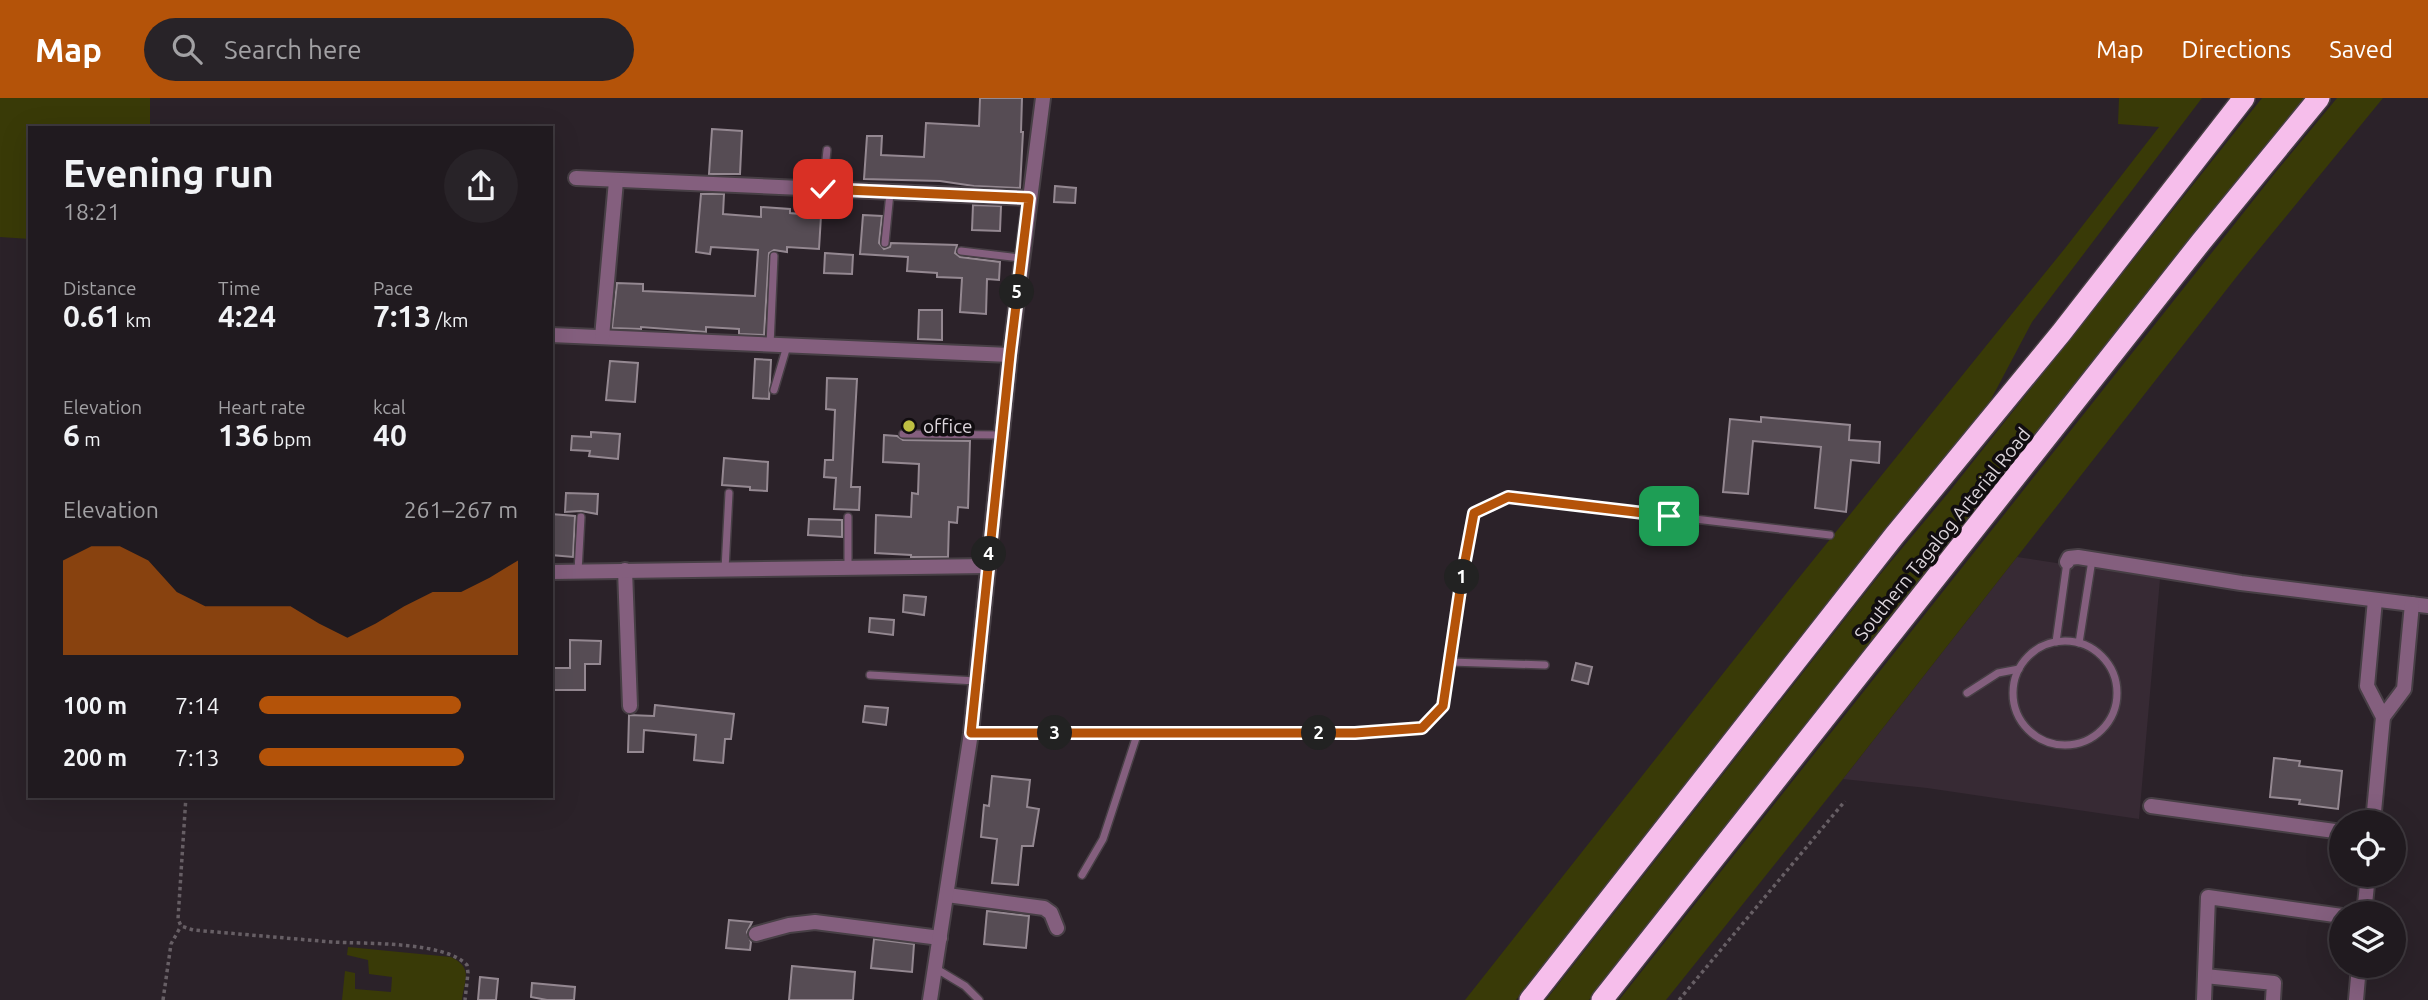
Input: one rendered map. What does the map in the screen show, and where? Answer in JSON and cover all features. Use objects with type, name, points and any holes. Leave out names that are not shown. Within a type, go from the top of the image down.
[{"type":"highway","name":"Southern Tagalog Arterial Road","points":[[1530,1000],[1886,546],[2061,333],[2244,98]]},
{"type":"highway","name":"Southern Tagalog Arterial Road","points":[[1602,1000],[2209,232],[2319,98]]},
{"type":"street","points":[[930,1000],[971,733],[1010,355],[1042,98]]},
{"type":"street","points":[[576,178],[1029,198]]},
{"type":"street","points":[[602,337],[616,181]]},
{"type":"street","points":[[553,335],[1010,355]]},
{"type":"street","points":[[2067,562],[2073,557],[2265,586],[2428,606]]},
{"type":"street","points":[[553,572],[988,566]]},
{"type":"street","points":[[625,570],[630,706]]},
{"type":"street","points":[[2374,810],[2382,717],[2367,686],[2375,600]]},
{"type":"street","points":[[2382,717],[2404,689],[2412,604]]},
{"type":"street","points":[[2151,806],[2329,830]]},
{"type":"street","points":[[947,895],[1044,908],[1051,913],[1057,928]]},
{"type":"street","points":[[2204,1000],[2208,897],[2329,914]]},
{"type":"street","points":[[756,934],[789,925],[815,922],[940,938]]},
{"type":"street","points":[[2205,975],[2274,983],[2273,1000]]},
{"type":"street","points":[[2356,1000],[2358,978]]},
{"type":"lane","points":[[823,189],[827,150]]},
{"type":"lane","points":[[885,243],[891,192]]},
{"type":"lane","points":[[961,251],[1021,258]]},
{"type":"lane","points":[[770,345],[774,256]]},
{"type":"lane","points":[[774,390],[787,345]]},
{"type":"lane","points":[[903,434],[1002,435]]},
{"type":"lane","points":[[725,569],[729,493]]},
{"type":"lane","points":[[971,733],[1355,733],[1422,728],[1443,706],[1474,513],[1508,497],[1830,535]]},
{"type":"lane","points":[[578,571],[581,517]]},
{"type":"lane","points":[[848,517],[848,568]]},
{"type":"lane","points":[[2079,643],[2092,560]]},
{"type":"lane","points":[[2056,642],[2062,580],[2067,562]]},
{"type":"lane","points":[[2056,642],[2079,643],[2090,648],[2107,663],[2116,684],[2115,707],[2111,718],[2096,735],[2074,744],[2051,743],[2031,732],[2017,714],[2013,691],[2019,668],[2034,651],[2056,642]]},
{"type":"lane","points":[[1450,662],[1545,665]]},
{"type":"lane","points":[[1967,693],[1998,673],[2019,668]]},
{"type":"lane","points":[[870,676],[976,681]]},
{"type":"lane","points":[[1082,875],[1103,839],[1138,732]]},
{"type":"lane","points":[[935,968],[965,986],[979,1000]]},
{"type":"path","points":[[186,798],[178,919],[181,926],[193,930],[382,943],[440,951],[457,957],[467,965],[465,1000]]},
{"type":"path","points":[[1679,1000],[1845,801]]},
{"type":"path","points":[[163,1000],[171,944],[181,926]]},
{"type":"shaded area","points":[[0,98],[150,98],[150,126],[28,126],[28,239],[0,237]]},
{"type":"shaded area","points":[[2119,98],[2202,98],[2032,322],[1988,405],[1886,530],[1516,1000],[1465,1000],[2159,127],[2118,124]]},
{"type":"shaded area","points":[[2262,98],[2305,98],[1589,1000],[1546,1000],[1878,577],[1949,492]]},
{"type":"shaded area","points":[[2337,98],[2383,98],[2238,275],[1666,1000],[1619,1000],[2275,173]]},
{"type":"shaded area","points":[[2017,557],[2160,579],[2139,819],[1927,788],[1843,779]]},
{"type":"shaded area","points":[[348,947],[451,957],[465,970],[462,1000],[342,1000],[345,971],[355,973],[355,989],[391,992],[392,977],[369,974],[368,960],[347,955]]},
{"type":"building","points":[[980,98],[1022,98],[1020,188],[940,181],[864,179],[867,136],[882,136],[881,155],[924,157],[926,123],[979,126]]},
{"type":"building","points":[[712,129],[742,131],[740,174],[709,174]]},
{"type":"building","points":[[1055,186],[1076,188],[1075,203],[1054,202]]},
{"type":"building","points":[[701,194],[724,194],[723,214],[761,217],[761,207],[790,209],[790,213],[821,216],[819,249],[787,247],[787,252],[774,250],[769,253],[764,335],[739,334],[739,329],[706,327],[706,332],[641,327],[612,328],[617,283],[643,284],[643,291],[755,296],[758,250],[711,247],[710,254],[696,252]]},
{"type":"building","points":[[973,205],[1001,206],[1000,231],[972,230]]},
{"type":"building","points":[[863,215],[882,216],[879,243],[884,249],[890,247],[891,243],[957,245],[955,253],[960,257],[1000,262],[999,280],[987,279],[986,314],[960,312],[962,278],[937,277],[937,273],[907,271],[908,257],[860,254]]},
{"type":"building","points":[[825,253],[853,255],[852,274],[824,273]]},
{"type":"building","points":[[919,310],[942,310],[942,340],[918,339]]},
{"type":"building","points":[[755,359],[771,360],[769,399],[753,398]]},
{"type":"building","points":[[610,361],[638,363],[635,402],[606,400]]},
{"type":"building","points":[[827,378],[857,379],[851,487],[860,487],[859,510],[834,509],[836,478],[824,477],[825,460],[833,460],[835,410],[826,409]]},
{"type":"building","points":[[1761,417],[1850,425],[1849,440],[1880,442],[1879,463],[1851,460],[1846,512],[1815,508],[1821,447],[1753,441],[1748,494],[1723,492],[1730,419],[1761,422]]},
{"type":"building","points":[[591,432],[620,434],[618,459],[589,456],[590,451],[571,450],[572,436],[591,437]]},
{"type":"building","points":[[884,435],[897,436],[903,440],[970,441],[968,508],[958,507],[957,523],[949,522],[948,557],[875,553],[876,515],[911,517],[912,493],[918,494],[919,464],[883,462]]},
{"type":"building","points":[[724,458],[768,462],[767,491],[722,485]]},
{"type":"building","points":[[566,493],[598,494],[597,514],[565,512]]},
{"type":"building","points":[[553,514],[575,516],[573,557],[553,555]]},
{"type":"building","points":[[809,519],[842,520],[842,537],[808,535]]},
{"type":"building","points":[[904,595],[926,597],[924,615],[903,612]]},
{"type":"building","points":[[870,618],[894,620],[893,635],[869,632]]},
{"type":"building","points":[[570,640],[601,641],[600,664],[585,664],[585,690],[553,690],[553,668],[570,668]]},
{"type":"building","points":[[1576,663],[1592,667],[1588,684],[1572,680]]},
{"type":"building","points":[[655,705],[734,714],[731,739],[725,739],[723,763],[694,760],[696,735],[644,730],[643,752],[628,752],[629,715],[654,716]]},
{"type":"building","points":[[865,706],[888,708],[886,725],[863,722]]},
{"type":"building","points":[[2274,758],[2300,761],[2299,766],[2342,771],[2338,809],[2299,804],[2300,800],[2270,797]]},
{"type":"building","points":[[992,776],[1030,780],[1027,807],[1039,809],[1033,846],[1022,846],[1018,885],[992,883],[997,839],[981,837],[984,805],[989,806]]},
{"type":"building","points":[[987,911],[1029,916],[1026,948],[984,944]]},
{"type":"building","points":[[729,920],[752,922],[747,932],[751,942],[750,950],[726,948]]},
{"type":"building","points":[[874,939],[914,944],[912,972],[871,968]]},
{"type":"building","points":[[792,966],[855,972],[853,1000],[789,1000]]},
{"type":"building","points":[[480,977],[498,979],[496,1000],[478,1000]]},
{"type":"building","points":[[532,983],[575,987],[574,1000],[531,997]]},
{"type":"place","name":"office","points":[[909,426]]},
{"type":"route","points":[[823,189],[1029,198],[971,733],[1355,733],[1422,728],[1443,706],[1474,513],[1508,497],[1669,516]]}]
